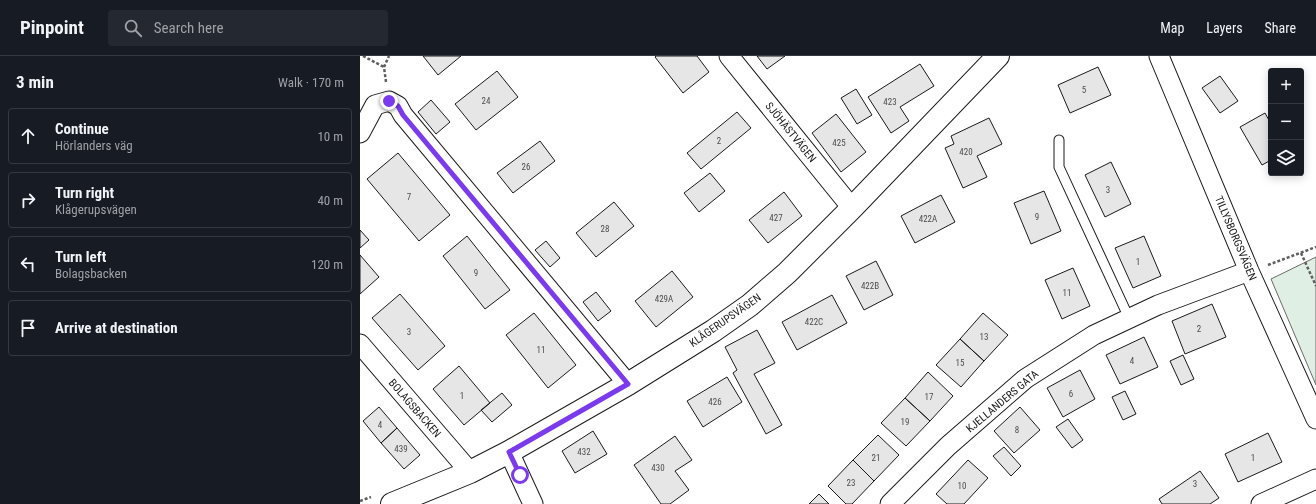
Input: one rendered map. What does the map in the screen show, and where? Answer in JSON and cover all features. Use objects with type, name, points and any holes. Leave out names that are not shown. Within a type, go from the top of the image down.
[{"type":"street","name":"SJÖHÄSTVÄGEN","points":[[730,56],[852,208]]},
{"type":"street","name":"KLÅGERUPSVÄGEN","points":[[392,504],[470,472],[509,452],[628,384],[713,331],[750,305],[787,273],[852,208],[998,56]]},
{"type":"street","name":"TILLYSBORGSVÄGEN","points":[[1159,56],[1249,271],[1316,419]]},
{"type":"street","points":[[360,133],[376,105],[389,101],[398,106],[403,115],[628,384]]},
{"type":"street","name":"KJELLANDERS GATA","points":[[890,504],[948,446],[1025,379],[1094,335],[1129,318],[1158,305],[1249,271]]},
{"type":"street","name":"BOLAGSBACKEN","points":[[360,344],[470,472]]},
{"type":"street","points":[[509,452],[533,504]]},
{"type":"street","points":[[1261,504],[1316,479]]},
{"type":"lane","points":[[1059,140],[1059,167],[1129,318]]},
{"type":"path","points":[[363,56],[384,67]]},
{"type":"path","points":[[389,101],[384,67],[390,56]]},
{"type":"path","points":[[1249,271],[1316,247]]},
{"type":"path","points":[[1302,253],[1316,286]]},
{"type":"green space","points":[[1316,257],[1316,385],[1271,279]]},
{"type":"building","points":[[423,56],[461,56],[438,75]]},
{"type":"building","points":[[697,56],[709,72],[683,93],[655,57]]},
{"type":"building","points":[[757,56],[785,56],[767,69]]},
{"type":"building","points":[[920,64],[934,86],[900,107],[909,121],[891,133],[868,97]]},
{"type":"building","points":[[1098,67],[1111,95],[1070,113],[1058,85]]},
{"type":"building","points":[[497,71],[518,97],[476,130],[455,104]]},
{"type":"building","points":[[1220,76],[1238,101],[1220,113],[1202,88]]},
{"type":"building","points":[[856,89],[872,115],[857,124],[841,98]]},
{"type":"building","points":[[431,100],[450,122],[436,134],[418,112]]},
{"type":"building","points":[[737,112],[751,128],[701,169],[687,153]]},
{"type":"building","points":[[1265,113],[1268,118],[1268,162],[1262,165],[1240,127]]},
{"type":"building","points":[[836,114],[866,152],[841,172],[812,133]]},
{"type":"building","points":[[989,118],[1002,144],[977,156],[987,177],[963,188],[945,148],[954,144],[951,136]]},
{"type":"building","points":[[540,141],[555,161],[513,193],[497,173]]},
{"type":"building","points":[[398,153],[450,215],[419,241],[367,179]]},
{"type":"building","points":[[1111,162],[1131,204],[1105,217],[1085,175]]},
{"type":"building","points":[[710,173],[725,191],[699,212],[684,193]]},
{"type":"building","points":[[1044,191],[1061,231],[1031,244],[1014,203]]},
{"type":"building","points":[[784,192],[802,216],[768,243],[749,220]]},
{"type":"building","points":[[941,195],[955,222],[915,243],[901,216]]},
{"type":"building","points":[[614,202],[634,226],[596,257],[576,233]]},
{"type":"building","points":[[360,230],[369,240],[360,248]]},
{"type":"building","points":[[467,236],[510,290],[485,309],[443,256]]},
{"type":"building","points":[[1144,236],[1161,276],[1133,288],[1115,248]]},
{"type":"building","points":[[546,241],[560,258],[550,267],[535,250]]},
{"type":"building","points":[[360,255],[379,277],[360,294]]},
{"type":"building","points":[[876,261],[893,295],[864,310],[846,276]]},
{"type":"building","points":[[1073,268],[1090,306],[1062,319],[1045,280]]},
{"type":"building","points":[[672,271],[693,297],[656,327],[635,301]]},
{"type":"building","points":[[596,292],[611,311],[598,321],[583,302]]},
{"type":"building","points":[[400,294],[445,346],[418,370],[372,318]]},
{"type":"building","points":[[832,295],[847,323],[797,350],[782,322]]},
{"type":"building","points":[[1212,304],[1226,337],[1185,354],[1172,321]]},
{"type":"building","points":[[534,313],[576,365],[548,388],[506,335]]},
{"type":"building","points":[[983,313],[1008,335],[984,361],[960,339]]},
{"type":"building","points":[[757,330],[775,363],[754,374],[782,425],[766,434],[733,373],[737,370],[725,347]]},
{"type":"building","points":[[1144,337],[1158,367],[1120,384],[1106,355]]},
{"type":"building","points":[[960,339],[984,361],[961,387],[936,365]]},
{"type":"building","points":[[1183,355],[1194,379],[1181,385],[1170,361]]},
{"type":"building","points":[[459,366],[490,403],[464,425],[433,389]]},
{"type":"building","points":[[1080,370],[1095,399],[1063,417],[1047,388]]},
{"type":"building","points":[[928,372],[953,396],[930,421],[905,398]]},
{"type":"building","points":[[727,377],[742,402],[703,427],[687,401]]},
{"type":"building","points":[[1125,391],[1136,414],[1123,420],[1112,397]]},
{"type":"building","points":[[502,393],[512,405],[492,422],[481,410]]},
{"type":"building","points":[[905,398],[930,421],[906,446],[881,423]]},
{"type":"building","points":[[379,407],[397,428],[381,443],[363,421]]},
{"type":"building","points":[[1020,407],[1040,430],[1014,453],[994,431]]},
{"type":"building","points":[[1068,419],[1083,440],[1072,448],[1056,427]]},
{"type":"building","points":[[397,428],[420,455],[404,469],[381,443]]},
{"type":"building","points":[[593,431],[607,454],[575,473],[562,451]]},
{"type":"building","points":[[1268,433],[1282,462],[1238,482],[1225,454]]},
{"type":"building","points":[[878,435],[899,455],[874,481],[853,460]]},
{"type":"building","points":[[675,436],[692,460],[675,471],[689,490],[670,504],[661,504],[634,465]]},
{"type":"building","points":[[1004,447],[1021,466],[1011,476],[993,456]]},
{"type":"building","points":[[853,460],[874,481],[852,504],[846,504],[828,486]]},
{"type":"building","points":[[968,460],[988,478],[964,504],[947,504],[936,494]]},
{"type":"building","points":[[1200,471],[1219,498],[1210,504],[1162,504],[1159,499]]},
{"type":"building","points":[[819,494],[829,504],[809,504]]},
{"type":"route","points":[[389,101],[398,106],[403,115],[628,384],[509,452],[520,475]]}]
